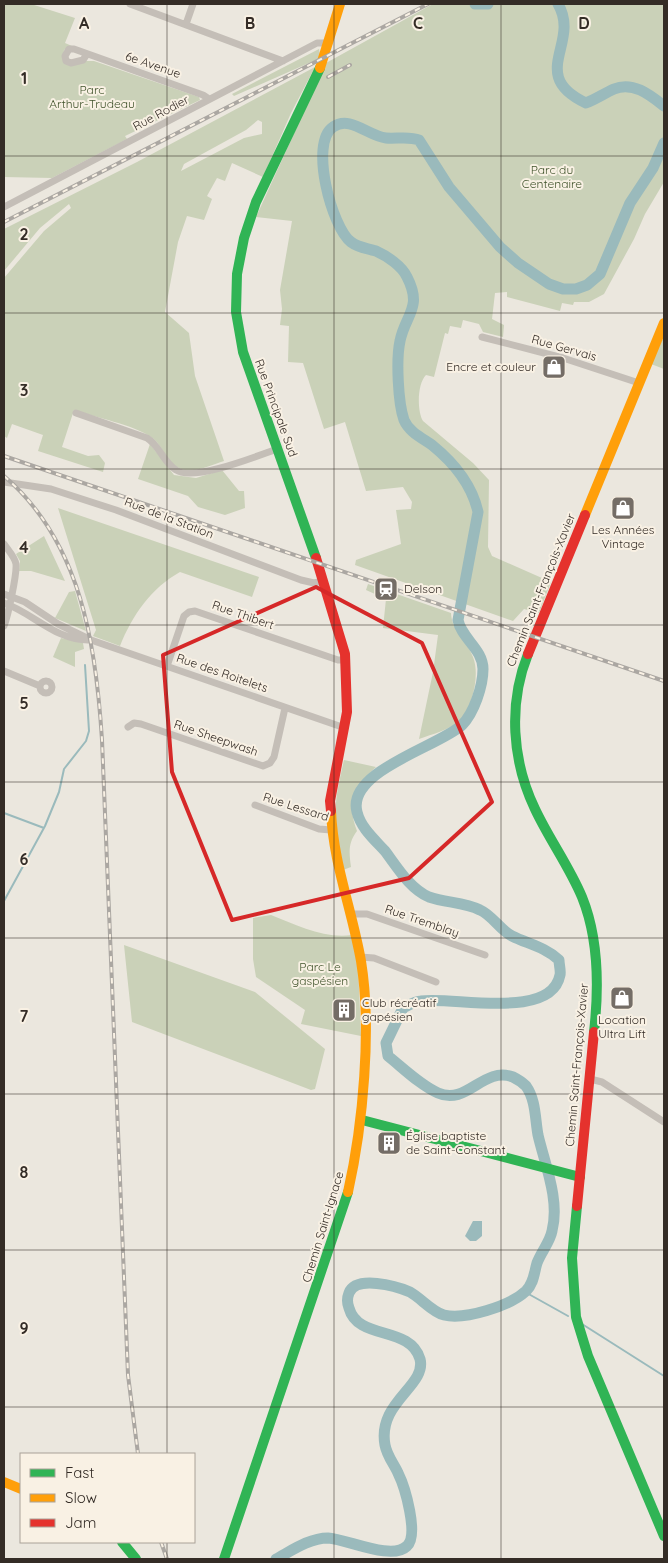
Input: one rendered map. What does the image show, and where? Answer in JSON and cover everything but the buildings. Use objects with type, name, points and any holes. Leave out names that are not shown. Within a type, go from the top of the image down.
[{"type":"street","points":[[130,4],[283,61]]},
{"type":"street","points":[[186,24],[193,4]]},
{"type":"street","name":"Rue Principale Sud","points":[[331,830],[330,801],[345,728],[348,696],[346,660],[337,622],[238,333],[235,305],[236,268],[249,222],[323,62],[340,4]]},
{"type":"street","name":"Rue Rodier","points":[[4,207],[317,43],[328,43]]},
{"type":"street","name":"6e Avenue","points":[[87,54],[203,95],[209,99]]},
{"type":"street","name":"Chemin Saint-François-Xavier","points":[[664,323],[534,637],[520,677],[515,709],[516,743],[522,778],[535,809],[579,892],[593,941],[597,999],[572,1271],[577,1324],[588,1356],[664,1536]]},
{"type":"street","name":"Rue Gervais","points":[[482,337],[563,358],[639,383]]},
{"type":"street","points":[[76,413],[147,438],[157,445],[172,467],[183,473],[205,471],[277,449]]},
{"type":"street","name":"Rue de la Station","points":[[4,482],[43,488],[75,497],[159,526],[301,580],[314,583],[323,581]]},
{"type":"street","points":[[4,544],[16,564],[7,596],[4,626]]},
{"type":"street","name":"Rue des Roitelets","points":[[7,596],[25,602],[62,627],[91,640],[345,728]]},
{"type":"street","name":"Rue des Roitelets","points":[[7,604],[57,632],[91,640]]},
{"type":"street","name":"Rue Thibert","points":[[167,666],[184,616],[189,612],[195,611],[338,660],[346,660]]},
{"type":"street","points":[[4,671],[40,686]]},
{"type":"street","name":"Rue Sheepwash","points":[[128,726],[134,723],[141,724],[263,766],[270,763],[274,758],[286,708]]},
{"type":"street","name":"Rue Lessard","points":[[255,805],[319,829],[331,830]]},
{"type":"street","name":"Chemin Saint-Ignace","points":[[224,1559],[339,1222],[354,1171],[362,1120],[364,1003],[360,956],[331,830]]},
{"type":"street","name":"Rue Tremblay","points":[[350,914],[367,914],[485,955]]},
{"type":"street","points":[[360,956],[374,958],[436,982]]},
{"type":"street","points":[[590,1079],[602,1082],[664,1122]]},
{"type":"street","points":[[362,1120],[580,1177]]},
{"type":"street","points":[[4,1482],[20,1489]]},
{"type":"street","points":[[123,1543],[136,1559]]},
{"type":"highlighted area","points":[[316,587],[422,643],[492,802],[409,878],[232,920],[172,772],[163,655]]},
{"type":"green space","name":"Parc Arthur-Trudeau","points":[[4,4],[31,4],[75,18],[65,43],[72,46],[64,50],[63,61],[94,61],[199,97],[200,100],[125,136],[127,139],[52,178],[4,177]]},
{"type":"green space","name":"Parc du Centenaire","points":[[664,4],[664,182],[645,214],[634,239],[604,294],[589,302],[574,302],[573,305],[562,303],[560,311],[507,297],[507,292],[495,293],[492,319],[504,325],[503,337],[483,332],[479,324],[463,320],[461,328],[450,326],[448,334],[445,333],[434,377],[426,375],[421,385],[419,398],[423,421],[473,463],[489,480],[488,547],[492,556],[551,582],[539,613],[524,609],[513,621],[355,565],[356,560],[401,544],[396,510],[411,509],[412,502],[403,487],[366,491],[345,422],[324,429],[303,363],[288,362],[289,326],[280,325],[282,309],[280,290],[292,221],[256,217],[326,63],[431,5]]},
{"type":"green space","points":[[319,49],[320,55],[318,59],[234,96],[232,94]]},
{"type":"green space","points":[[315,67],[291,113],[263,177],[232,163],[225,181],[217,178],[207,196],[212,199],[204,220],[187,216],[178,242],[165,312],[189,333],[195,376],[224,461],[196,470],[179,468],[168,458],[155,440],[144,433],[74,410],[62,447],[88,456],[99,455],[105,463],[103,472],[38,451],[43,435],[12,424],[7,438],[4,436],[4,278],[44,231],[71,208],[69,204],[40,228],[4,271],[4,229],[137,162]],"holes":[[[258,120],[262,122],[262,134],[244,138],[181,171],[184,164],[246,130]]]},
{"type":"green space","points":[[664,336],[664,369],[651,364]]},
{"type":"green space","points":[[150,444],[174,475],[196,478],[222,470],[239,491],[244,491],[245,508],[225,515],[198,507],[188,496],[138,479]]},
{"type":"green space","points":[[58,508],[259,577],[252,597],[180,572],[151,595],[130,624],[120,646],[93,636],[96,630]]},
{"type":"green space","points":[[44,536],[65,581],[31,571],[19,571],[20,561],[16,554]]},
{"type":"green space","points":[[368,584],[451,613],[454,626],[473,657],[476,672],[472,698],[465,713],[457,723],[419,739],[433,672],[438,635],[383,628],[386,599],[366,590]]},
{"type":"green space","points":[[75,591],[86,631],[55,618],[69,592]]},
{"type":"green space","points":[[61,638],[83,643],[84,649],[75,652],[75,667],[53,657]]},
{"type":"green space","points":[[344,760],[376,767],[363,781],[355,796],[353,812],[357,831],[350,848],[351,867],[343,870],[337,840],[335,815]]},
{"type":"green space","name":"Parc Le gaspésien","points":[[271,915],[321,933],[342,936],[352,935],[358,964],[361,1036],[301,1024],[305,1010],[256,977],[253,959],[253,918]]},
{"type":"green space","points":[[124,945],[255,992],[325,1049],[315,1089],[311,1090],[132,1022]]},
{"type":"water","points":[[473,1221],[482,1221],[482,1236],[476,1241],[470,1241],[465,1236]]},
{"type":"waterway","points":[[475,4],[488,4]]},
{"type":"waterway","points":[[558,4],[563,18],[564,32],[557,70],[560,81],[569,92],[586,103],[614,89],[628,87],[641,90],[664,106]]},
{"type":"waterway","points":[[276,1559],[300,1545],[328,1538],[369,1548],[391,1551],[400,1550],[407,1546],[410,1540],[412,1532],[410,1511],[401,1480],[386,1449],[384,1430],[394,1406],[416,1378],[420,1369],[420,1359],[414,1348],[406,1341],[373,1330],[362,1325],[354,1318],[349,1308],[348,1300],[349,1293],[353,1288],[360,1284],[368,1283],[396,1287],[410,1292],[435,1311],[444,1315],[475,1314],[499,1307],[519,1297],[529,1288],[537,1263],[551,1235],[554,1219],[551,1183],[538,1135],[533,1103],[526,1086],[513,1077],[502,1075],[484,1081],[467,1091],[448,1096],[425,1086],[388,1056],[386,1043],[403,1008],[410,1004],[419,1001],[436,1000],[477,1003],[521,1002],[539,998],[553,989],[560,972],[559,960],[554,956],[508,933],[484,912],[468,905],[429,897],[416,889],[368,833],[357,812],[357,797],[366,784],[397,761],[451,733],[462,725],[477,699],[483,676],[482,662],[480,655],[463,632],[458,620],[478,512],[471,493],[461,475],[432,445],[412,431],[404,420],[399,392],[398,359],[402,332],[413,304],[411,288],[405,273],[394,262],[376,251],[354,244],[344,234],[331,204],[326,185],[323,167],[323,150],[326,136],[333,127],[346,123],[386,138],[419,140],[449,187],[500,247],[518,263],[549,284],[563,289],[576,289],[587,285],[600,274],[630,203],[653,168],[664,143]]},
{"type":"waterway","points":[[4,901],[45,826],[59,792],[64,769],[86,741],[89,731],[85,665]]},
{"type":"waterway","points":[[4,813],[44,828]]},
{"type":"waterway","points":[[525,1292],[568,1316]]},
{"type":"waterway","points":[[582,1324],[664,1376]]},
{"type":"railway","points":[[4,222],[428,4]]},
{"type":"railway","points":[[328,77],[350,65]]},
{"type":"railway","points":[[4,456],[664,681]]},
{"type":"railway","points":[[4,476],[30,502],[51,532],[67,563],[80,597],[89,632],[95,668],[102,740],[128,1375],[138,1453]]},
{"type":"railway","points":[[161,1543],[167,1559]]},
{"type":"traffic: fast","points":[[316,558],[243,352],[236,312],[237,274],[244,238],[256,202],[320,68]]},
{"type":"traffic: fast","points":[[528,654],[517,693],[515,712],[517,752],[527,791],[546,831],[577,886],[588,913],[595,947],[597,981],[594,1032]]},
{"type":"traffic: fast","points":[[362,1120],[580,1177]]},
{"type":"traffic: fast","points":[[224,1559],[348,1192]]},
{"type":"traffic: fast","points":[[577,1206],[572,1258],[576,1317],[588,1356],[664,1536]]},
{"type":"traffic: fast","points":[[123,1543],[136,1559]]},
{"type":"traffic: slow","points":[[320,68],[340,4]]},
{"type":"traffic: slow","points":[[585,515],[664,323]]},
{"type":"traffic: slow","points":[[331,811],[335,849],[361,961],[366,1016],[362,1107],[348,1192]]},
{"type":"traffic: slow","points":[[4,1482],[20,1489]]},
{"type":"traffic: jam","points":[[528,654],[585,515]]},
{"type":"traffic: jam","points":[[316,558],[345,654],[347,712],[330,801],[331,811]]},
{"type":"traffic: jam","points":[[577,1206],[594,1032]]},
{"type":"place","name":"Encre et couleur","points":[[554,367]]},
{"type":"place","name":"Les Années Vintage","points":[[623,508]]},
{"type":"place","name":"Delson","points":[[386,589]]},
{"type":"place","name":"Location Ultra Lift","points":[[622,998]]},
{"type":"place","name":"Club récréatif gapésien","points":[[344,1010]]},
{"type":"place","name":"Église baptiste de Saint-Constant","points":[[389,1143]]}]
